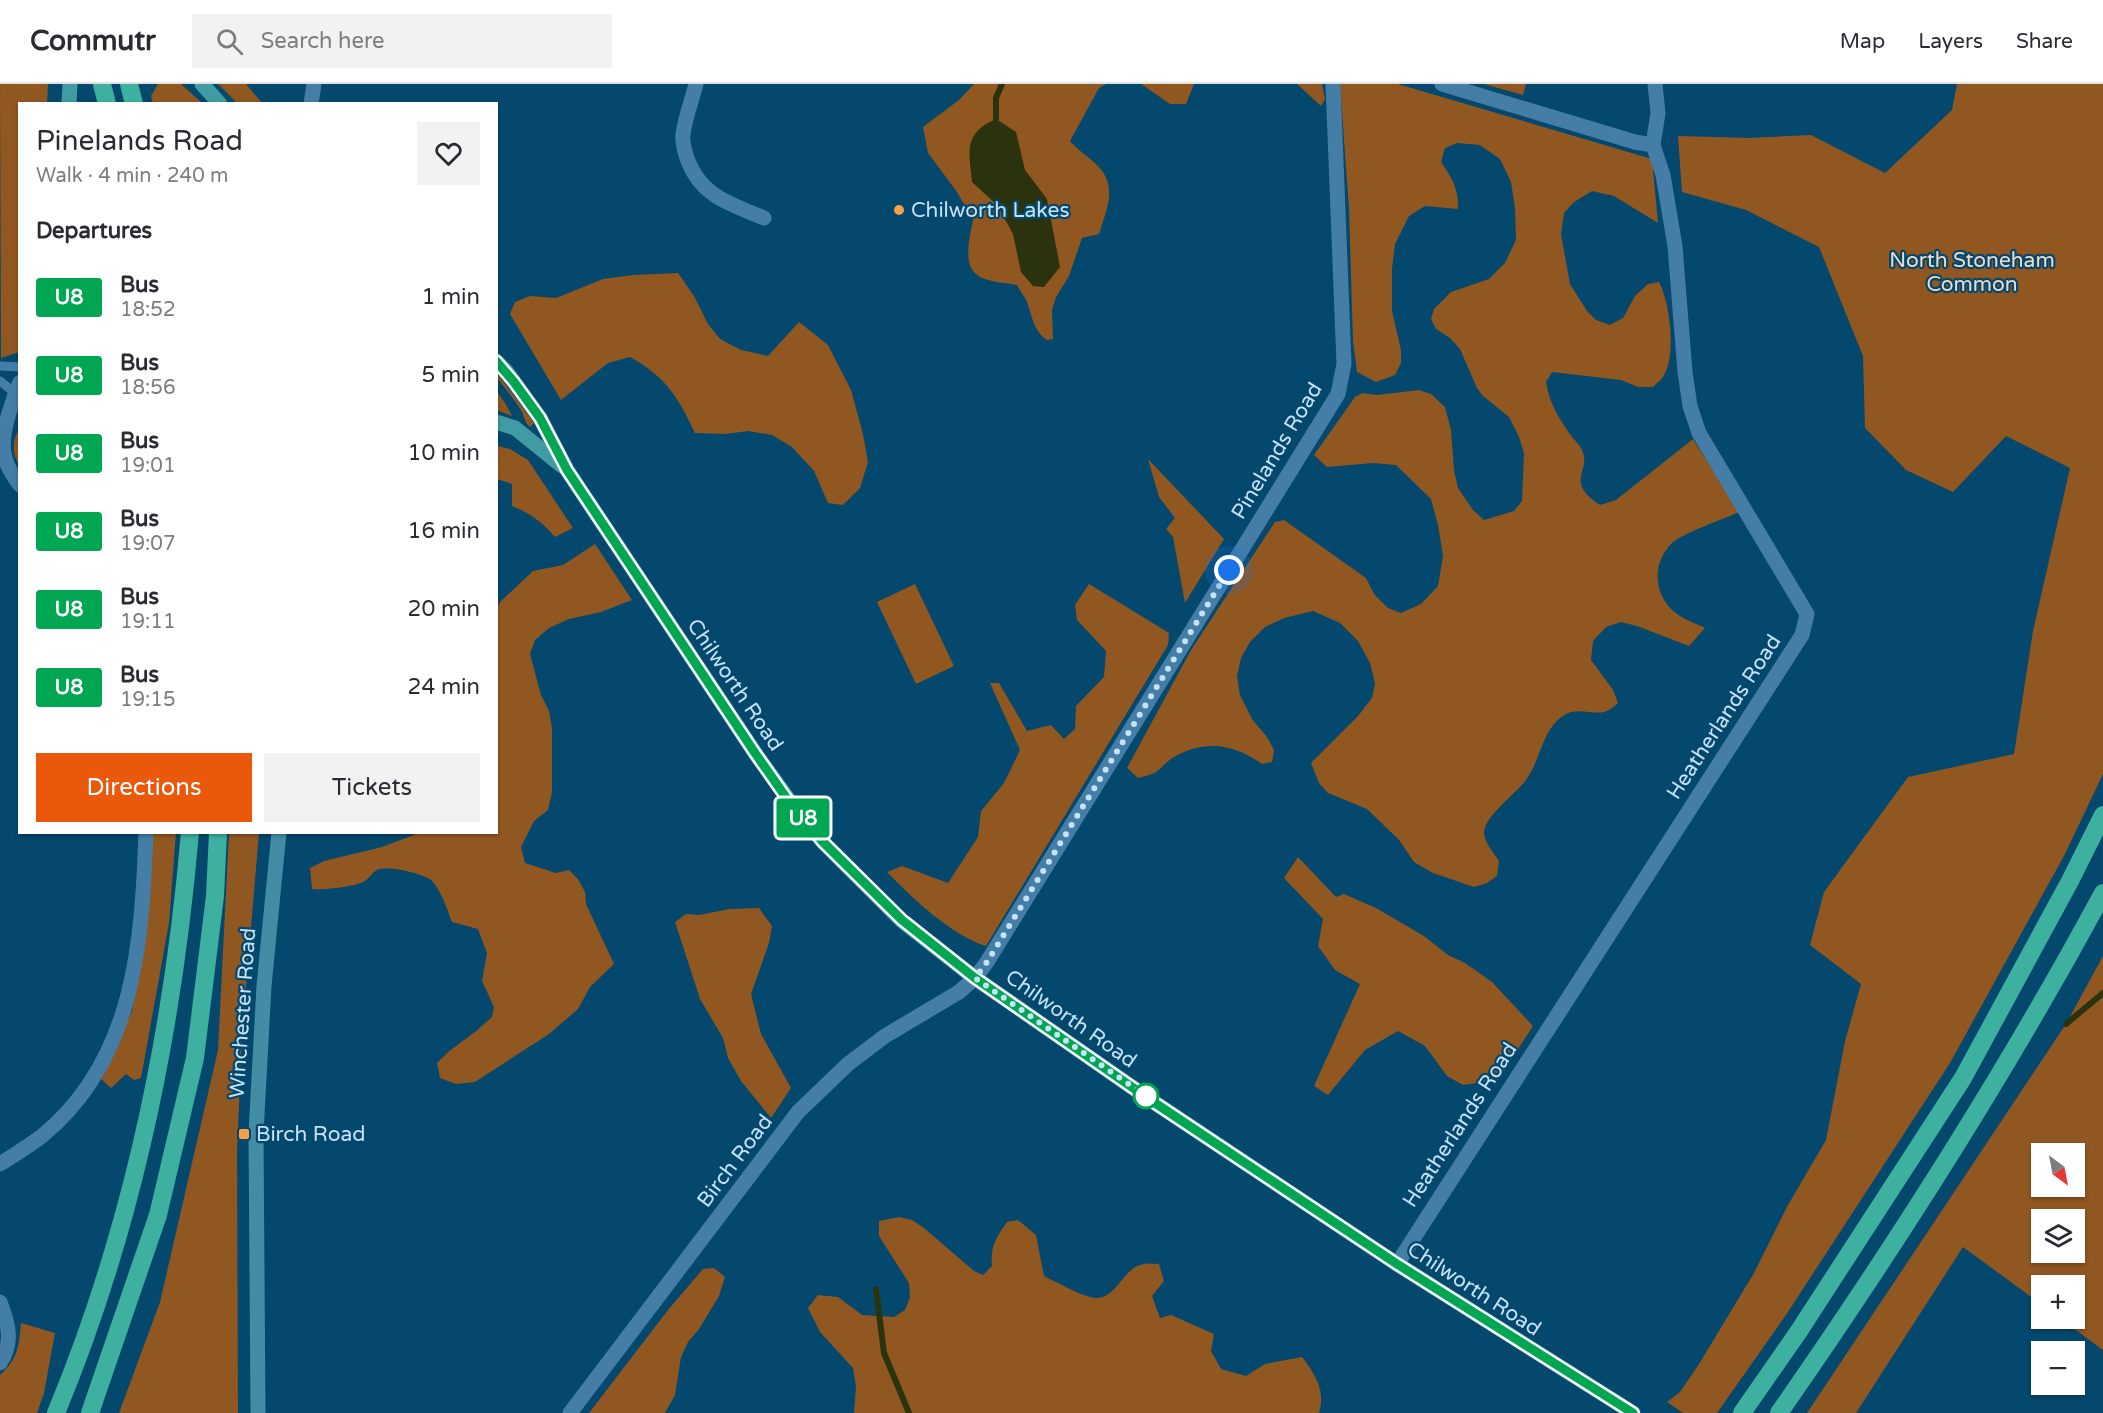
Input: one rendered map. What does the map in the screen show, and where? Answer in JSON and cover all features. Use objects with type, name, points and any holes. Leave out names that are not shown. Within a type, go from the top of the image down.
[{"type":"highway","points":[[102,84],[106,102]]},
{"type":"highway","points":[[129,84],[134,102]]},
{"type":"highway","points":[[1742,1413],[1799,1331],[1963,1078],[2070,881],[2103,815]]},
{"type":"highway","points":[[56,1413],[94,1314],[117,1242],[153,1099],[174,976],[190,834]]},
{"type":"highway","points":[[90,1413],[158,1215],[195,1058],[215,896],[218,834]]},
{"type":"highway","points":[[1779,1413],[1926,1194],[2004,1068],[2103,893]]},
{"type":"main road","points":[[69,102],[70,84]]},
{"type":"main road","points":[[202,84],[218,102]]},
{"type":"main road","name":"Chilworth Road","points":[[498,363],[540,418],[567,470],[790,803],[823,842],[902,920],[975,978],[1152,1101],[1397,1264],[1633,1413]]},
{"type":"main road","name":"Chilworth Road","points":[[498,423],[515,428],[567,470]]},
{"type":"street","points":[[311,102],[314,84]]},
{"type":"street","points":[[696,84],[683,134],[684,151],[691,168],[698,181],[713,195],[764,218]]},
{"type":"street","name":"Pinelands Road","points":[[975,978],[994,952],[1338,394],[1344,364],[1333,84]]},
{"type":"street","points":[[1442,84],[1635,142],[1653,145],[1658,113],[1655,84]]},
{"type":"street","name":"Heatherlands Road","points":[[1397,1264],[1802,635],[1807,614],[1699,433],[1690,406],[1685,372],[1675,246],[1664,175],[1653,145]]},
{"type":"street","points":[[18,390],[1,438],[0,448],[1,458],[7,472],[18,483]]},
{"type":"street","points":[[0,1164],[42,1136],[66,1112],[88,1084],[112,1042],[123,1017],[134,980],[146,834]]},
{"type":"street","name":"Winchester Road","points":[[258,1413],[256,1133],[264,986],[279,834]]},
{"type":"street","name":"Birch Road","points":[[570,1413],[798,1112],[848,1064],[885,1036],[959,992],[975,978]]},
{"type":"street","points":[[0,1302],[7,1319],[9,1338],[6,1353],[0,1363]]},
{"type":"lane","points":[[0,366],[18,367]]},
{"type":"lane","points":[[0,381],[18,390]]},
{"type":"green space","points":[[0,84],[48,84],[47,102],[18,102],[18,352],[1,358]]},
{"type":"green space","points":[[158,84],[181,84],[201,102],[153,102],[151,96]]},
{"type":"green space","points":[[218,84],[246,84],[261,102],[236,102]]},
{"type":"green space","points":[[974,84],[1106,84],[1099,88],[1070,141],[1102,171],[1109,188],[1108,206],[1099,234],[1082,238],[1069,276],[1056,297],[1052,310],[1053,339],[1047,340],[1039,332],[1017,285],[988,280],[974,272],[970,266],[968,251],[973,220],[957,192],[928,153],[923,127],[959,100]]},
{"type":"green space","points":[[1141,84],[1194,84],[1186,104],[1170,104]]},
{"type":"green space","points":[[1297,84],[1322,84],[1325,99],[1321,106]]},
{"type":"green space","points":[[1340,84],[1398,84],[1652,159],[1658,223],[1614,196],[1592,191],[1574,202],[1564,213],[1561,234],[1570,284],[1587,311],[1596,320],[1610,325],[1623,318],[1635,296],[1648,284],[1659,282],[1669,315],[1671,343],[1670,356],[1663,377],[1653,387],[1638,387],[1621,380],[1552,372],[1546,382],[1547,390],[1559,418],[1584,456],[1581,476],[1583,489],[1600,505],[1616,500],[1693,439],[1739,512],[1676,540],[1665,552],[1658,568],[1661,594],[1672,610],[1705,628],[1689,646],[1621,622],[1606,627],[1593,641],[1591,660],[1613,690],[1618,703],[1598,713],[1571,712],[1552,727],[1526,780],[1495,812],[1485,826],[1486,840],[1499,861],[1497,876],[1487,883],[1474,887],[1433,873],[1414,862],[1399,840],[1367,809],[1328,793],[1319,783],[1311,763],[1358,716],[1372,698],[1375,683],[1370,663],[1358,641],[1340,623],[1313,611],[1284,618],[1265,627],[1250,642],[1241,658],[1237,676],[1240,695],[1252,719],[1267,737],[1274,750],[1272,762],[1262,764],[1230,748],[1208,746],[1185,751],[1150,775],[1138,778],[1127,768],[1191,650],[1275,522],[1284,520],[1366,578],[1374,594],[1388,608],[1401,613],[1421,604],[1438,586],[1443,556],[1431,499],[1396,465],[1373,463],[1327,467],[1314,455],[1355,397],[1363,393],[1377,395],[1419,390],[1431,394],[1445,407],[1451,430],[1454,470],[1458,488],[1473,510],[1484,520],[1514,511],[1522,501],[1524,453],[1509,417],[1483,396],[1477,388],[1460,349],[1450,338],[1436,329],[1431,319],[1434,309],[1451,292],[1489,279],[1505,263],[1516,240],[1511,182],[1500,159],[1480,145],[1457,143],[1445,148],[1441,162],[1454,184],[1458,209],[1425,206],[1409,216],[1395,244],[1392,269],[1392,311],[1401,350],[1401,363],[1395,375],[1376,382],[1357,372],[1353,341],[1349,209]]},
{"type":"green space","points":[[1484,84],[1526,84],[1523,95]]},
{"type":"green space","name":"North Stoneham Common","points":[[1957,84],[2103,84],[2103,774],[2065,854],[1950,1063],[1786,1315],[1717,1413],[1683,1413],[1667,1402],[1680,1392],[1699,1364],[1754,1273],[1788,1205],[1826,1140],[1845,1041],[1861,984],[1810,945],[1824,892],[1908,777],[2014,754],[2033,631],[2070,468],[2006,436],[1953,492],[1906,470],[1865,428],[1863,356],[1819,247],[1746,210],[1682,192],[1678,136],[1749,138],[1811,135],[1885,173],[1952,110]]},
{"type":"green space","points":[[678,273],[694,296],[708,324],[720,339],[741,350],[768,356],[799,322],[828,345],[851,390],[868,462],[860,488],[843,505],[828,503],[814,471],[792,447],[772,435],[748,431],[725,434],[695,433],[670,389],[653,372],[630,357],[608,363],[561,400],[510,314],[515,302],[530,296],[556,298],[603,279]]},
{"type":"green space","points":[[498,375],[534,423],[530,427],[498,379]]},
{"type":"green space","points":[[498,393],[505,403],[512,416],[498,410]]},
{"type":"green space","points":[[18,431],[18,463],[15,456],[15,438]]},
{"type":"green space","points":[[498,446],[510,449],[528,460],[573,528],[555,537],[535,518],[512,506],[512,484],[498,479]]},
{"type":"green space","points":[[1148,459],[1224,539],[1185,603],[1173,537],[1166,529],[1175,518],[1159,497]]},
{"type":"green space","points":[[595,544],[632,600],[601,612],[569,619],[549,628],[535,640],[530,654],[541,695],[549,711],[552,729],[552,792],[548,810],[534,821],[521,847],[525,863],[556,873],[569,870],[578,879],[585,892],[586,904],[614,964],[590,987],[578,1009],[549,1034],[475,1082],[456,1084],[440,1078],[437,1063],[492,1017],[494,1007],[482,981],[487,953],[478,929],[452,922],[438,888],[431,880],[420,875],[404,870],[382,869],[377,870],[358,884],[338,888],[312,889],[310,868],[324,861],[382,847],[416,834],[498,834],[498,607],[500,602],[533,571],[563,565]]},
{"type":"green space","points":[[915,584],[954,666],[916,684],[877,602]]},
{"type":"green space","points":[[1089,584],[1169,633],[1168,645],[986,946],[946,925],[887,872],[902,866],[948,883],[978,837],[981,811],[1004,783],[1020,750],[990,683],[999,683],[1027,731],[1051,725],[1064,739],[1075,729],[1076,706],[1104,677],[1106,651],[1077,620],[1075,605]]},
{"type":"green space","points":[[150,834],[176,834],[169,923],[141,1078],[134,1080],[126,1074],[111,1088],[101,1079],[132,1011],[148,915]]},
{"type":"green space","points":[[229,834],[259,834],[242,1033],[237,1152],[238,1413],[119,1413],[160,1302],[218,1050]]},
{"type":"green space","points":[[1298,857],[1336,897],[1344,894],[1376,908],[1424,936],[1448,955],[1465,963],[1492,982],[1533,1026],[1498,1080],[1463,1085],[1447,1076],[1425,1046],[1398,1031],[1365,1050],[1328,1095],[1314,1086],[1360,984],[1335,970],[1318,946],[1323,919],[1284,878]]},
{"type":"green space","points":[[759,908],[772,926],[769,943],[751,994],[761,1034],[791,1088],[771,1118],[741,1081],[728,1058],[723,1038],[700,999],[675,922],[686,914],[699,915],[730,909]]},
{"type":"green space","points":[[2103,956],[2103,1350],[2075,1329],[2085,1329],[2085,1275],[2031,1275],[2031,1297],[1963,1247],[1856,1413],[1807,1413],[2066,1024]]},
{"type":"green space","points":[[899,1217],[912,1220],[924,1228],[974,1271],[983,1275],[992,1266],[993,1248],[1007,1222],[1018,1220],[1036,1235],[1044,1276],[1090,1297],[1104,1297],[1137,1266],[1159,1264],[1164,1281],[1152,1296],[1160,1318],[1171,1315],[1214,1334],[1211,1351],[1221,1369],[1246,1376],[1265,1364],[1302,1357],[1318,1383],[1321,1397],[1319,1413],[854,1413],[856,1387],[853,1368],[820,1332],[808,1308],[818,1295],[838,1297],[862,1315],[894,1317],[905,1310],[910,1297],[909,1283],[879,1236],[879,1221]]},
{"type":"green space","points":[[714,1268],[725,1277],[719,1296],[699,1329],[688,1342],[681,1357],[675,1395],[665,1413],[589,1413],[668,1310],[703,1269]]},
{"type":"green space","points":[[21,1323],[55,1333],[44,1393],[37,1413],[0,1413],[0,1375],[14,1358]]},
{"type":"shaded area","points":[[996,119],[1016,132],[1025,170],[1047,199],[1060,267],[1044,287],[1033,286],[1021,272],[1013,234],[997,205],[972,182],[970,144],[985,124]]},
{"type":"waterway","points":[[996,119],[996,98],[1002,84]]},
{"type":"waterway","points":[[2066,1024],[2103,993]]},
{"type":"waterway","points":[[876,1289],[884,1353],[909,1413]]},
{"type":"bus line","name":"U8","points":[[498,363],[540,418],[567,470],[790,803],[823,842],[902,920],[975,978],[1152,1101],[1397,1264],[1633,1413]]},
{"type":"place","name":"Chilworth Lakes","points":[[899,210]]},
{"type":"place","name":"Birch Road","points":[[244,1134]]},
{"type":"route","points":[[1146,1096],[975,978],[1229,570]]}]
